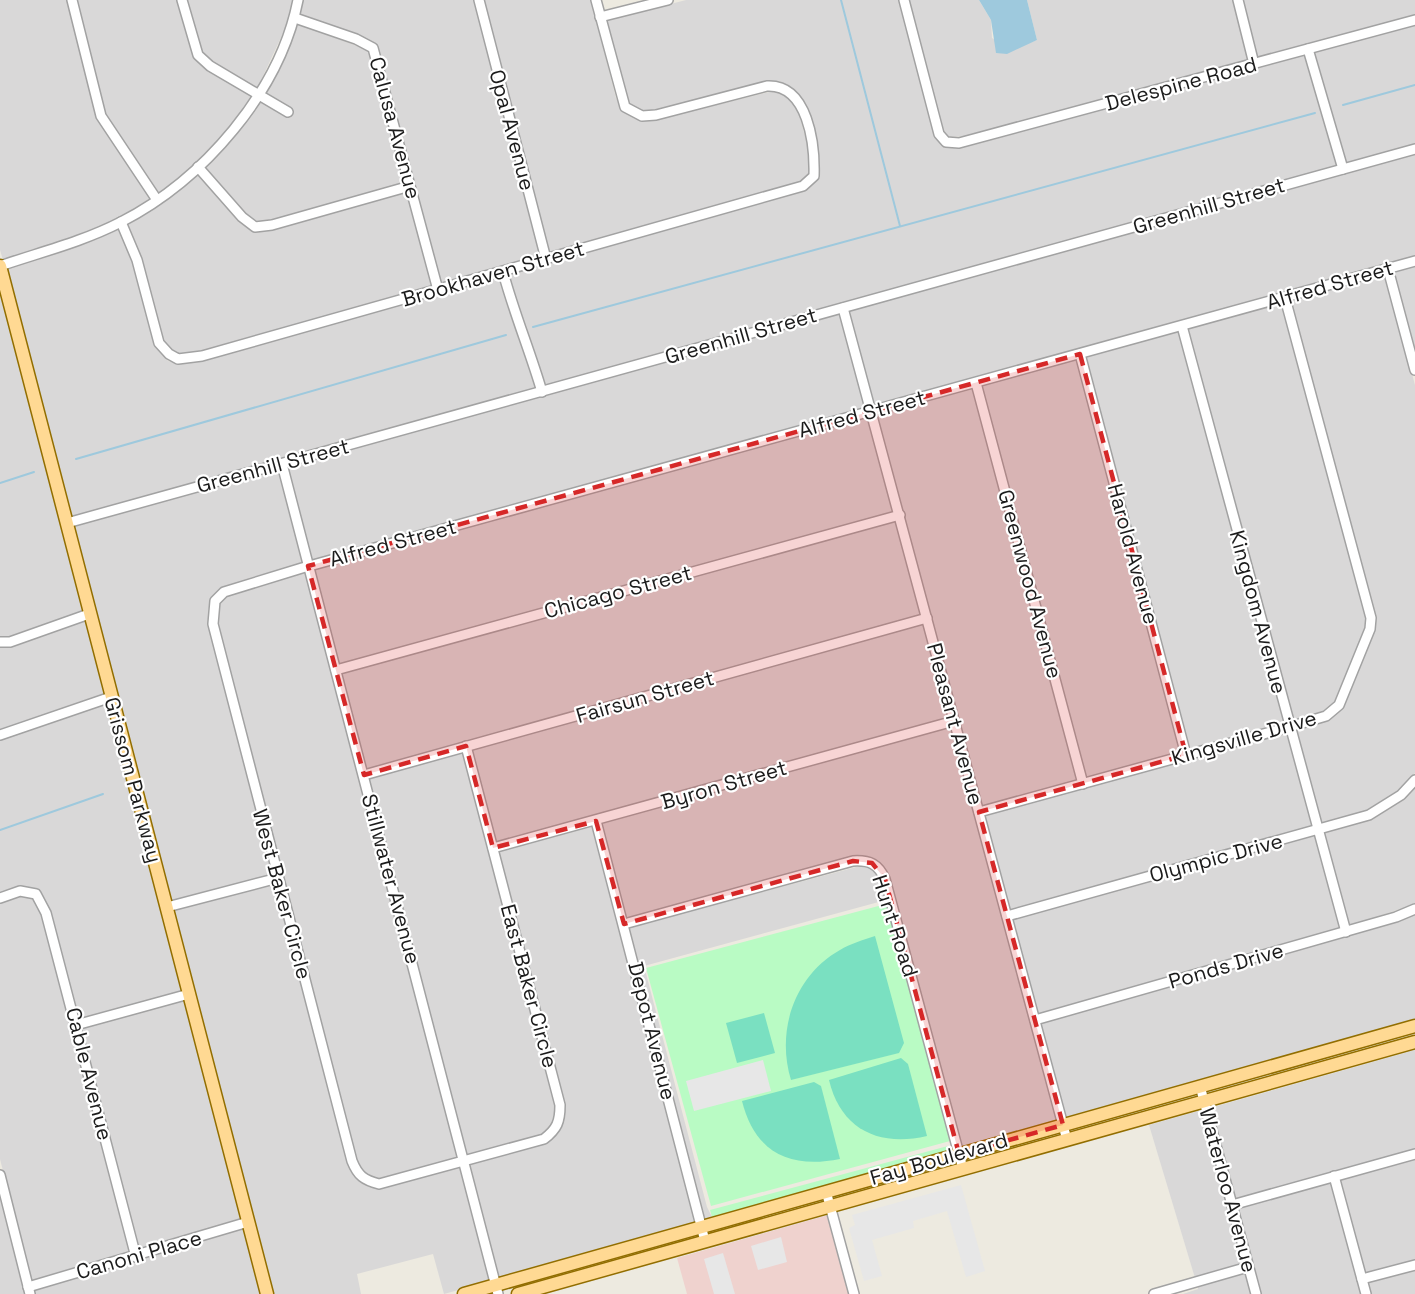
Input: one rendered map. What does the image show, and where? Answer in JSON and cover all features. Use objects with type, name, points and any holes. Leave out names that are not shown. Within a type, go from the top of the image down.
[{"type":"main road","name":"Grissom Parkway","points":[[0,266],[267,1294]]},
{"type":"main road","name":"Fay Boulevard","points":[[464,1294],[497,1289],[826,1191],[1415,1026]]},
{"type":"main road","name":"Fay Boulevard","points":[[518,1294],[1415,1042]]},
{"type":"street","points":[[72,0],[100,116],[157,200]]},
{"type":"street","points":[[182,0],[198,55],[210,66],[288,112]]},
{"type":"street","points":[[0,266],[69,244],[121,222],[157,200],[198,167],[233,132],[259,95],[295,18],[298,0]]},
{"type":"street","name":"Opal Avenue","points":[[479,0],[546,259]]},
{"type":"street","points":[[596,0],[600,17],[668,0]]},
{"type":"street","name":"Delespine Road","points":[[904,0],[936,124],[939,134],[946,142],[972,140],[1415,20]]},
{"type":"street","points":[[1238,0],[1254,64]]},
{"type":"street","name":"Brookhaven Street","points":[[121,222],[137,260],[159,343],[169,354],[178,359],[202,356],[803,186],[814,176],[815,158],[799,100],[789,90],[778,86],[767,86],[656,115],[642,116],[625,107],[600,17]]},
{"type":"street","name":"Calusa Avenue","points":[[295,18],[356,39],[373,48],[438,290]]},
{"type":"street","points":[[1308,49],[1343,169]]},
{"type":"street","name":"Greenhill Street","points":[[67,523],[1415,149]]},
{"type":"street","points":[[198,167],[242,217],[255,227],[272,225],[411,186]]},
{"type":"street","name":"Alfred Street","points":[[308,566],[1415,261]]},
{"type":"street","points":[[1388,269],[1415,370]]},
{"type":"street","points":[[503,272],[516,321],[531,353],[542,392]]},
{"type":"street","name":"Kingsville Drive","points":[[979,812],[1289,727],[1326,716],[1339,705],[1370,629],[1371,618],[1285,298]]},
{"type":"street","name":"Pleasant Avenue","points":[[843,308],[1067,1140]]},
{"type":"street","name":"Kingdom Avenue","points":[[1182,326],[1346,932]]},
{"type":"street","name":"Harold Avenue","points":[[1080,354],[1186,755]]},
{"type":"street","name":"Greenwood Avenue","points":[[976,383],[1083,784]]},
{"type":"street","name":"Stillwater Avenue","points":[[282,464],[497,1289]]},
{"type":"street","name":"Chicago Street","points":[[336,670],[900,515]]},
{"type":"street","name":"West Baker Circle","points":[[308,566],[224,592],[215,601],[212,612],[213,624],[278,878],[357,1173],[364,1180],[379,1184],[464,1161]]},
{"type":"street","points":[[0,642],[10,642],[89,614]]},
{"type":"street","name":"Fairsun Street","points":[[363,775],[927,618]]},
{"type":"street","points":[[0,735],[111,697]]},
{"type":"street","name":"Byron Street","points":[[494,849],[954,721]]},
{"type":"street","name":"East Baker Circle","points":[[464,1161],[544,1139],[554,1131],[560,1120],[560,1105],[466,746]]},
{"type":"street","name":"Olympic Drive","points":[[1007,916],[1369,815],[1401,795],[1415,780]]},
{"type":"street","name":"Depot Avenue","points":[[596,821],[705,1241]]},
{"type":"street","name":"Hunt Road","points":[[624,924],[853,861],[872,862],[880,869],[885,879],[963,1169]]},
{"type":"street","points":[[167,907],[278,878]]},
{"type":"street","name":"Cable Avenue","points":[[0,898],[20,891],[36,894],[46,913],[136,1257]]},
{"type":"street","name":"Ponds Drive","points":[[1035,1020],[1346,932],[1415,909]]},
{"type":"street","points":[[76,1025],[189,994]]},
{"type":"street","points":[[1377,1036],[1382,1051]]},
{"type":"street","name":"Waterloo Avenue","points":[[1200,1086],[1256,1294]]},
{"type":"street","points":[[1232,1205],[1415,1154]]},
{"type":"street","points":[[0,1175],[29,1290]]},
{"type":"street","points":[[1334,1176],[1366,1294]]},
{"type":"street","points":[[826,1191],[854,1294]]},
{"type":"street","name":"Canoni Place","points":[[29,1290],[248,1222]]},
{"type":"street","points":[[1362,1279],[1415,1265]]},
{"type":"street","points":[[1154,1294],[1248,1267]]},
{"type":"highlighted area","points":[[1080,354],[1186,755],[979,812],[1063,1125],[959,1154],[885,879],[872,863],[853,861],[624,924],[596,821],[493,848],[466,746],[364,775],[308,566]]},
{"type":"shaded area","points":[[0,0],[67,0],[97,118],[151,198],[119,218],[68,240],[3,260],[0,250]]},
{"type":"shaded area","points":[[76,0],[178,0],[189,44],[196,58],[208,70],[253,96],[230,129],[195,164],[158,194],[104,114]]},
{"type":"shaded area","points":[[186,0],[294,0],[291,16],[257,89],[212,63],[201,52]]},
{"type":"shaded area","points":[[303,0],[475,0],[541,256],[441,284],[377,46],[357,35],[300,15]]},
{"type":"shaded area","points":[[483,0],[591,0],[616,98],[622,109],[635,119],[656,120],[777,90],[796,103],[811,158],[810,174],[801,182],[549,254]]},
{"type":"shaded area","points":[[686,0],[899,0],[935,135],[947,148],[973,145],[1306,54],[1338,166],[545,386],[508,275],[804,190],[820,177],[819,157],[803,99],[791,87],[779,81],[766,82],[655,111],[642,111],[628,104],[605,21]]},
{"type":"shaded area","points":[[908,0],[979,0],[991,20],[992,38],[1011,50],[1037,40],[1027,0],[1234,0],[1249,60],[971,136],[948,137],[942,131]]},
{"type":"shaded area","points":[[1242,0],[1415,0],[1415,15],[1257,58]]},
{"type":"shaded area","points":[[297,23],[370,51],[405,183],[272,221],[256,222],[244,214],[204,168],[236,135],[260,101],[290,118],[293,110],[264,93]]},
{"type":"shaded area","points":[[1415,25],[1415,144],[1346,164],[1313,52]]},
{"type":"shaded area","points":[[1415,153],[1415,257],[875,405],[848,311]]},
{"type":"shaded area","points":[[198,173],[256,231],[274,230],[408,192],[433,286],[201,352],[179,355],[171,351],[163,341],[126,224],[157,206]]},
{"type":"shaded area","points":[[119,228],[133,262],[156,346],[168,361],[179,364],[203,360],[500,277],[513,323],[527,355],[537,388],[70,517],[5,269],[70,249]]},
{"type":"shaded area","points":[[1415,266],[1415,354],[1393,272]]},
{"type":"shaded area","points":[[1385,274],[1415,385],[1415,773],[1398,791],[1367,810],[1321,824],[1294,730],[1327,720],[1342,707],[1374,631],[1375,618],[1290,301]]},
{"type":"shaded area","points":[[0,282],[85,611],[10,637],[0,637]]},
{"type":"shaded area","points":[[1282,303],[1367,618],[1366,628],[1336,702],[1324,712],[1292,722],[1187,329]]},
{"type":"shaded area","points":[[841,313],[867,407],[311,561],[287,467]]},
{"type":"shaded area","points":[[1179,331],[1284,724],[1189,749],[1085,357]]},
{"type":"shaded area","points":[[1077,359],[1181,751],[1086,778],[981,386]]},
{"type":"shaded area","points":[[974,389],[1078,781],[982,807],[877,414]]},
{"type":"shaded area","points":[[870,416],[895,511],[339,665],[313,570]]},
{"type":"shaded area","points":[[279,469],[303,563],[222,588],[212,598],[208,612],[209,625],[273,875],[170,901],[72,526]]},
{"type":"shaded area","points":[[897,520],[922,615],[366,769],[341,674]]},
{"type":"shaded area","points":[[305,572],[459,1158],[378,1180],[366,1176],[356,1160],[217,623],[219,604],[226,596]]},
{"type":"shaded area","points":[[87,620],[106,694],[0,730],[0,646],[12,646]]},
{"type":"shaded area","points":[[924,623],[949,718],[496,843],[471,750]]},
{"type":"shaded area","points":[[109,703],[184,990],[79,1020],[50,912],[40,890],[18,887],[0,893],[0,740]]},
{"type":"shaded area","points":[[951,727],[1058,1122],[962,1148],[889,878],[883,866],[873,858],[852,857],[627,919],[601,824]]},
{"type":"shaded area","points":[[1287,733],[1313,826],[1009,910],[984,816]]},
{"type":"shaded area","points":[[464,752],[556,1106],[556,1118],[551,1128],[542,1135],[466,1155],[369,778]]},
{"type":"shaded area","points":[[1415,786],[1415,904],[1349,926],[1323,833],[1371,819]]},
{"type":"shaded area","points":[[594,826],[696,1222],[498,1278],[469,1164],[545,1144],[557,1135],[564,1120],[564,1104],[498,852]]},
{"type":"shaded area","points":[[1315,835],[1341,928],[1038,1014],[1012,919]]},
{"type":"shaded area","points":[[864,865],[877,872],[886,900],[644,966],[707,1207],[712,1217],[704,1220],[629,927]]},
{"type":"shaded area","points":[[275,883],[353,1174],[363,1184],[380,1189],[461,1166],[491,1281],[444,1294],[433,1254],[357,1274],[361,1294],[272,1294],[172,910]]},
{"type":"shaded area","points":[[20,896],[33,898],[42,915],[131,1254],[31,1281],[0,1159],[0,903]]},
{"type":"shaded area","points":[[1415,914],[1415,1021],[1066,1119],[1040,1023],[1398,922]]},
{"type":"shaded area","points":[[186,999],[243,1219],[138,1251],[81,1028]]},
{"type":"shaded area","points":[[1415,1050],[1415,1149],[1235,1200],[1210,1108]]},
{"type":"shaded area","points":[[763,1060],[771,1091],[694,1111],[686,1081]]},
{"type":"shaded area","points":[[1202,1110],[1243,1264],[1195,1278],[1149,1125]]},
{"type":"shaded area","points":[[1415,1159],[1415,1260],[1365,1274],[1339,1180]]},
{"type":"shaded area","points":[[1332,1182],[1362,1294],[1260,1294],[1237,1208]]},
{"type":"shaded area","points":[[961,1185],[985,1271],[966,1277],[947,1211],[913,1221],[914,1228],[872,1240],[882,1276],[864,1281],[849,1228],[855,1225],[852,1215]]},
{"type":"shaded area","points":[[0,1191],[26,1294],[0,1294]]},
{"type":"shaded area","points":[[828,1215],[850,1294],[687,1294],[677,1258]]},
{"type":"shaded area","points":[[246,1228],[263,1294],[34,1294],[33,1290]]},
{"type":"shaded area","points":[[781,1237],[787,1262],[758,1270],[751,1246]]},
{"type":"shaded area","points":[[723,1253],[735,1294],[714,1294],[704,1259]]},
{"type":"shaded area","points":[[1415,1270],[1415,1294],[1370,1294],[1367,1282]]},
{"type":"shaded area","points":[[1246,1272],[1251,1294],[1183,1294],[1198,1289],[1198,1286]]},
{"type":"green space","points":[[886,904],[950,1141],[711,1206],[646,968]]},
{"type":"green space","points":[[875,936],[904,1043],[899,1053],[791,1080],[786,1043],[788,1024],[800,990],[824,961],[844,948]]},
{"type":"green space","points":[[764,1013],[775,1053],[737,1063],[726,1023]]},
{"type":"green space","points":[[901,1058],[908,1064],[927,1136],[893,1139],[864,1131],[843,1111],[829,1080]]},
{"type":"green space","points":[[814,1082],[821,1086],[840,1159],[822,1162],[805,1161],[790,1159],[777,1153],[756,1133],[742,1101]]},
{"type":"green space","points":[[948,1146],[950,1152],[712,1217],[710,1210]]},
{"type":"water","points":[[979,0],[1027,0],[1037,40],[1007,54],[996,53],[991,20]]},
{"type":"waterway","points":[[841,0],[900,226]]},
{"type":"waterway","points":[[1343,105],[1415,85]]},
{"type":"waterway","points":[[533,327],[1315,113]]},
{"type":"waterway","points":[[76,459],[506,335]]},
{"type":"waterway","points":[[0,483],[34,472]]},
{"type":"waterway","points":[[0,830],[103,794]]}]
